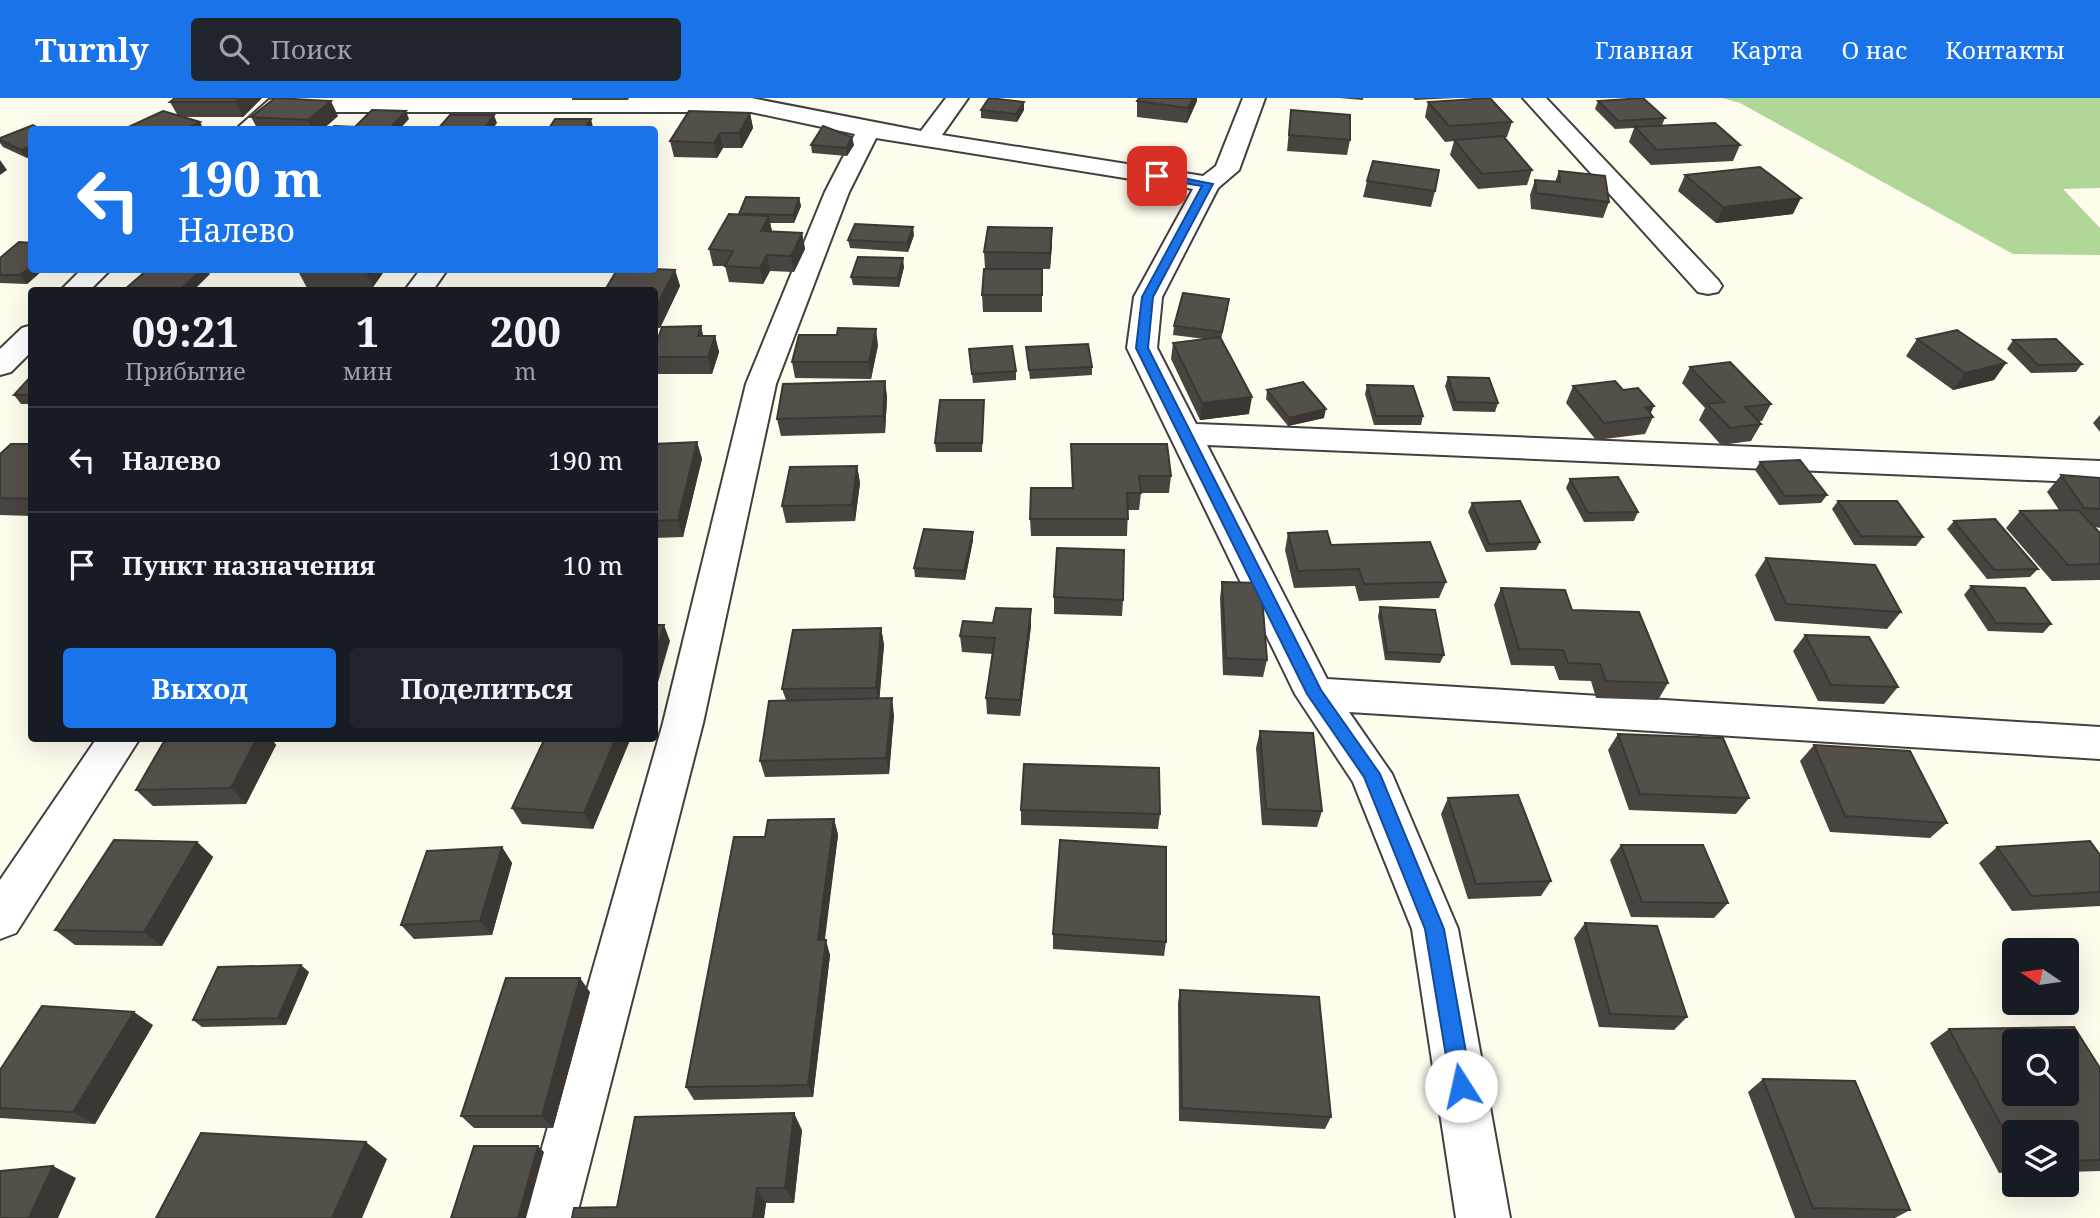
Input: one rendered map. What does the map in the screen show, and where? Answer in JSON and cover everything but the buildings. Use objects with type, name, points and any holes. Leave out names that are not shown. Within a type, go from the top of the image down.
[{"type":"street","points":[[927,140],[957,98]]},
{"type":"street","points":[[1254,98],[1227,170],[1208,184],[1148,297],[1142,348],[1315,694],[1371,774],[1435,929],[1483,1218]]},
{"type":"street","points":[[1534,98],[1708,286]]},
{"type":"street","points":[[251,126],[277,106],[546,102],[751,105],[869,130],[1208,184]]},
{"type":"street","points":[[530,126],[546,102]]},
{"type":"street","points":[[549,1218],[683,723],[761,384],[837,192],[869,130]]},
{"type":"street","points":[[78,287],[93,273]]},
{"type":"street","points":[[0,366],[28,338]]},
{"type":"street","points":[[1185,435],[2100,472]]},
{"type":"street","points":[[1315,694],[2100,743]]},
{"type":"street","points":[[0,918],[117,742]]},
{"type":"green space","points":[[1722,98],[2100,98],[2100,188],[2063,189],[2100,228],[2100,255],[2013,254],[1740,103]]},
{"type":"route","points":[[1157,176],[1208,184],[1148,297],[1142,348],[1315,694],[1371,774],[1435,929],[1461,1086]]}]
